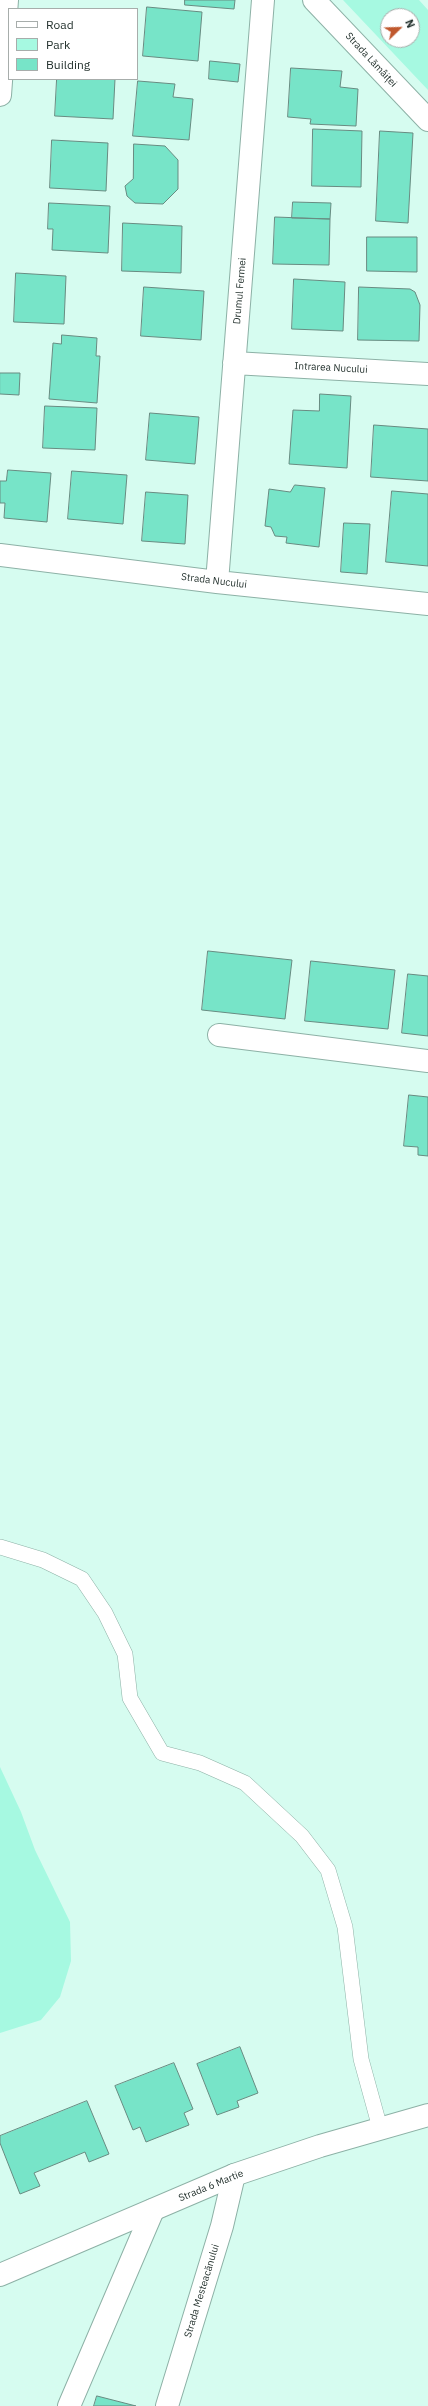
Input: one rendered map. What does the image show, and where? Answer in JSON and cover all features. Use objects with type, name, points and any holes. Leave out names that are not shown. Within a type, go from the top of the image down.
[{"type":"street","points":[[0,95],[7,0]]},
{"type":"street","name":"Drumul Fermei","points":[[216,582],[263,0]]},
{"type":"street","name":"Strada Lămâiței","points":[[314,0],[428,120]]},
{"type":"street","name":"Intrarea Nucului","points":[[234,363],[428,374]]},
{"type":"street","name":"Strada Nucului","points":[[0,555],[216,582],[428,604]]},
{"type":"street","points":[[219,1035],[428,1061]]},
{"type":"street","name":"Strada 6 Martie","points":[[0,2275],[234,2176],[380,2128],[428,2115]]},
{"type":"street","name":"Strada Mesteacănului","points":[[167,2406],[222,2226],[234,2176]]},
{"type":"street","points":[[69,2406],[153,2210]]},
{"type":"lane","points":[[0,1547],[44,1560],[82,1579],[105,1613],[125,1654],[130,1698],[162,1753],[200,1763],[245,1783],[302,1836],[328,1870],[345,1927],[361,2059],[380,2128]]},
{"type":"green space","points":[[343,0],[419,0],[428,10],[428,90],[388,48],[420,48],[420,8],[380,8],[380,39]]},
{"type":"green space","points":[[0,1767],[21,1812],[35,1850],[70,1922],[71,1961],[60,1997],[41,2020],[0,2033]]},
{"type":"building","points":[[185,0],[235,0],[234,9],[185,5]]},
{"type":"building","points":[[147,7],[202,12],[198,61],[143,56]]},
{"type":"building","points":[[210,61],[240,64],[238,82],[209,79]]},
{"type":"building","points":[[291,68],[342,71],[340,87],[358,89],[356,126],[310,124],[311,119],[288,117]]},
{"type":"building","points":[[57,80],[115,80],[113,119],[55,116]]},
{"type":"building","points":[[138,81],[175,84],[173,97],[193,99],[189,140],[133,136]]},
{"type":"building","points":[[313,129],[362,131],[361,187],[312,186]]},
{"type":"building","points":[[380,131],[413,133],[408,223],[376,221]]},
{"type":"building","points":[[52,140],[108,143],[106,191],[50,188]]},
{"type":"building","points":[[134,144],[165,146],[178,160],[178,189],[163,204],[135,203],[127,196],[125,186],[133,179]]},
{"type":"building","points":[[293,202],[331,203],[330,219],[292,218]]},
{"type":"building","points":[[49,203],[110,206],[108,253],[52,250],[53,229],[48,229]]},
{"type":"building","points":[[275,217],[330,219],[329,265],[273,264]]},
{"type":"building","points":[[123,223],[182,226],[181,273],[122,271]]},
{"type":"building","points":[[367,237],[417,237],[417,272],[367,271]]},
{"type":"building","points":[[16,273],[66,276],[64,324],[14,322]]},
{"type":"building","points":[[294,279],[345,282],[343,331],[292,329]]},
{"type":"building","points":[[144,287],[204,291],[201,340],[141,336]]},
{"type":"building","points":[[359,287],[410,289],[415,292],[420,305],[419,341],[358,340]]},
{"type":"building","points":[[62,335],[97,338],[96,356],[100,356],[97,403],[49,399],[53,343],[61,344]]},
{"type":"building","points":[[0,373],[20,373],[19,395],[0,394]]},
{"type":"building","points":[[320,394],[351,396],[347,468],[289,464],[293,410],[319,411]]},
{"type":"building","points":[[45,406],[97,408],[95,450],[43,448]]},
{"type":"building","points":[[150,413],[199,417],[195,464],[146,460]]},
{"type":"building","points":[[374,425],[428,429],[428,481],[371,477]]},
{"type":"building","points":[[8,470],[51,473],[47,522],[4,518],[5,503],[0,503],[0,481],[6,481]]},
{"type":"building","points":[[72,471],[127,475],[123,524],[68,519]]},
{"type":"building","points":[[295,485],[325,488],[319,547],[286,543],[287,537],[275,536],[271,527],[265,526],[269,489],[290,492]]},
{"type":"building","points":[[392,491],[428,494],[428,566],[386,562]]},
{"type":"building","points":[[146,492],[188,495],[185,544],[142,541]]},
{"type":"building","points":[[344,523],[370,524],[367,574],[341,572]]},
{"type":"building","points":[[208,951],[292,960],[285,1019],[202,1010]]},
{"type":"building","points":[[311,961],[395,970],[388,1029],[305,1021]]},
{"type":"building","points":[[408,974],[428,976],[428,1036],[402,1033]]},
{"type":"building","points":[[409,1095],[428,1097],[428,1156],[418,1155],[418,1147],[404,1146]]},
{"type":"building","points":[[240,2047],[258,2093],[237,2101],[239,2107],[217,2115],[197,2064]]},
{"type":"building","points":[[174,2063],[193,2109],[184,2113],[189,2125],[146,2142],[140,2127],[133,2130],[115,2086]]},
{"type":"building","points":[[87,2101],[109,2154],[89,2162],[85,2152],[34,2173],[40,2186],[20,2194],[0,2143],[0,2136]]},
{"type":"building","points":[[97,2396],[136,2406],[94,2406]]}]
